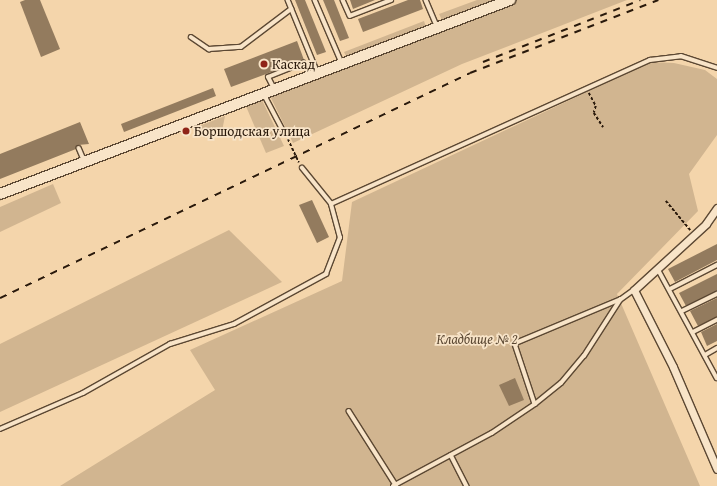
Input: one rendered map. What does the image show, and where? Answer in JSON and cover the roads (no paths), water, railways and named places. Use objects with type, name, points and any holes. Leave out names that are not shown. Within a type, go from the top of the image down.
[{"type":"street","points":[[0,194],[510,0]]},
{"type":"street","points":[[717,208],[693,235],[634,290],[673,367],[717,469]]},
{"type":"lane","points":[[288,0],[318,73]]},
{"type":"lane","points":[[316,0],[342,64]]},
{"type":"lane","points":[[343,0],[350,16],[391,0]]},
{"type":"lane","points":[[426,0],[438,27]]},
{"type":"lane","points":[[191,37],[209,49],[241,47],[291,10]]},
{"type":"lane","points":[[331,204],[659,58],[681,56],[717,68]]},
{"type":"lane","points":[[274,89],[268,76],[303,63]]},
{"type":"lane","points":[[264,93],[285,134]]},
{"type":"lane","points":[[79,148],[84,161]]},
{"type":"lane","points":[[0,429],[83,393],[170,344],[234,324],[326,274],[340,238],[331,204],[302,168]]},
{"type":"lane","points":[[670,289],[717,265]]},
{"type":"lane","points":[[658,269],[717,378]]},
{"type":"lane","points":[[535,404],[515,344],[620,300],[634,290]]},
{"type":"lane","points":[[682,311],[717,294]]},
{"type":"lane","points":[[349,411],[395,485],[492,433],[535,404],[561,382],[584,356],[620,300]]},
{"type":"lane","points":[[693,332],[717,320]]},
{"type":"lane","points":[[705,354],[717,348]]},
{"type":"lane","points":[[451,455],[466,486]]},
{"type":"railway","points":[[483,62],[640,0]]},
{"type":"railway","points":[[0,298],[470,73],[658,0]]},
{"type":"place","name":"Каскад","points":[[264,64]]},
{"type":"place","name":"Боршодская улица","points":[[186,131]]},
{"type":"park label","name":"Кладбище № 2","points":[[477,339]]}]
